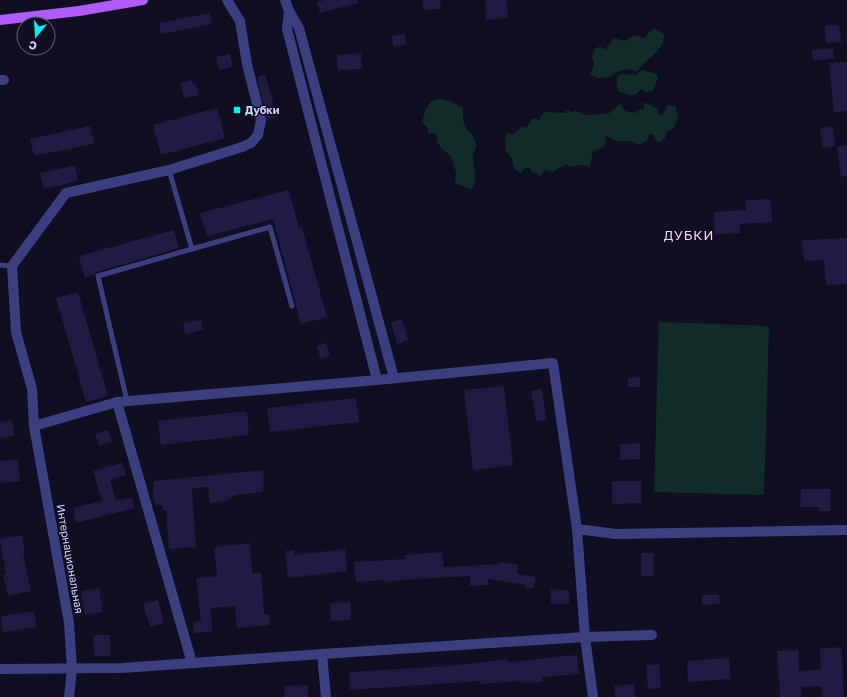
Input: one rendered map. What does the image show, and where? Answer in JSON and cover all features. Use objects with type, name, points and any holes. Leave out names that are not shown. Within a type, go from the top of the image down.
[{"type":"main road","points":[[0,20],[79,11],[143,0]]},
{"type":"street","points":[[12,266],[66,192],[169,170],[242,148],[251,143],[258,134],[261,120],[247,64],[240,21],[227,0]]},
{"type":"street","points":[[285,0],[289,11],[299,28],[394,378]]},
{"type":"street","points":[[289,11],[287,29],[377,380]]},
{"type":"street","name":"Интернациональная","points":[[12,266],[16,332],[32,389],[34,426],[69,623],[72,669],[69,697]]},
{"type":"street","points":[[34,426],[122,401],[377,380],[554,363],[577,529],[585,638],[593,697]]},
{"type":"street","points":[[122,401],[192,663]]},
{"type":"street","points":[[577,529],[616,534],[847,530]]},
{"type":"street","points":[[0,669],[122,668],[322,654],[652,635]]},
{"type":"street","points":[[322,654],[326,697]]},
{"type":"lane","points":[[169,170],[192,248]]},
{"type":"lane","points":[[122,401],[98,276],[270,227],[292,306]]},
{"type":"lane","points":[[0,265],[12,266]]},
{"type":"green space","points":[[654,28],[664,34],[664,39],[654,54],[637,71],[628,69],[617,72],[610,77],[599,78],[590,75],[594,64],[592,57],[594,50],[600,46],[606,50],[613,38],[626,41],[634,36],[644,38]]},
{"type":"green space","points":[[642,70],[657,74],[658,78],[653,91],[646,92],[641,89],[635,95],[628,95],[618,91],[617,80],[620,75],[636,75]]},
{"type":"green space","points":[[440,99],[451,101],[463,108],[464,124],[474,137],[476,147],[473,156],[476,178],[474,186],[471,189],[455,183],[456,173],[451,156],[442,149],[437,142],[436,133],[429,134],[427,127],[422,122],[426,109],[431,101]]},
{"type":"green space","points":[[644,102],[658,109],[658,115],[663,115],[668,105],[675,106],[678,118],[674,128],[668,131],[665,138],[659,142],[655,140],[654,135],[649,134],[648,139],[639,145],[629,141],[616,141],[604,135],[606,140],[604,147],[593,151],[590,166],[577,165],[570,167],[566,164],[553,172],[545,170],[540,176],[536,173],[532,173],[530,167],[525,168],[521,173],[517,171],[514,168],[512,159],[506,150],[507,133],[513,134],[523,126],[526,128],[533,118],[539,120],[544,112],[566,113],[566,110],[573,112],[575,110],[586,115],[608,114],[620,104],[625,111],[635,113],[638,110],[644,109]]},
{"type":"green space","points":[[659,322],[769,326],[764,495],[654,492]]},
{"type":"building","points":[[325,0],[358,0],[358,3],[320,13],[317,2]]},
{"type":"building","points":[[423,0],[440,0],[441,9],[423,10]]},
{"type":"building","points":[[485,0],[507,0],[508,18],[486,20]]},
{"type":"building","points":[[210,13],[212,24],[161,34],[159,23]]},
{"type":"building","points":[[839,25],[841,42],[826,43],[825,26]]},
{"type":"building","points":[[405,34],[406,45],[393,46],[392,36]]},
{"type":"building","points":[[833,48],[834,58],[813,61],[812,50]]},
{"type":"building","points":[[361,53],[362,69],[338,70],[337,55]]},
{"type":"building","points":[[230,54],[233,67],[219,70],[216,57]]},
{"type":"building","points":[[847,62],[847,111],[834,113],[829,63]]},
{"type":"building","points":[[265,74],[277,117],[267,120],[257,77]]},
{"type":"building","points":[[192,80],[193,84],[196,84],[199,95],[184,98],[180,83]]},
{"type":"building","points":[[217,108],[225,138],[161,155],[153,125]]},
{"type":"building","points":[[90,126],[94,144],[34,156],[30,139]]},
{"type":"building","points":[[833,126],[835,146],[823,148],[820,128]]},
{"type":"building","points":[[847,145],[847,176],[841,177],[837,147]]},
{"type":"building","points":[[75,165],[78,181],[44,189],[40,173]]},
{"type":"building","points":[[289,190],[299,228],[302,227],[327,317],[301,324],[273,219],[207,236],[200,213]]},
{"type":"building","points":[[771,199],[772,222],[740,224],[740,233],[715,235],[714,212],[746,210],[746,200]]},
{"type":"building","points":[[174,230],[179,248],[97,272],[94,275],[85,278],[79,256]]},
{"type":"building","points":[[847,238],[847,284],[826,285],[824,260],[804,261],[802,240]]},
{"type":"building","points":[[78,292],[108,396],[86,402],[56,298]]},
{"type":"building","points":[[402,319],[408,340],[397,344],[391,322]]},
{"type":"building","points":[[201,320],[203,330],[185,334],[183,323]]},
{"type":"building","points":[[326,343],[330,356],[321,359],[316,346]]},
{"type":"building","points":[[640,377],[641,387],[628,387],[628,378]]},
{"type":"building","points":[[504,386],[513,465],[473,470],[464,390]]},
{"type":"building","points":[[542,389],[546,420],[536,421],[531,391]]},
{"type":"building","points":[[356,398],[359,422],[270,432],[267,408]]},
{"type":"building","points":[[247,411],[249,435],[161,445],[158,421]]},
{"type":"building","points":[[12,420],[14,436],[0,438],[0,422]]},
{"type":"building","points":[[108,430],[112,442],[99,446],[95,434]]},
{"type":"building","points":[[640,443],[640,459],[620,460],[620,444]]},
{"type":"building","points":[[18,459],[20,481],[0,483],[0,461]]},
{"type":"building","points":[[122,463],[126,475],[110,479],[116,501],[132,497],[135,508],[76,523],[73,508],[102,501],[93,471]]},
{"type":"building","points":[[263,470],[263,492],[235,495],[228,500],[210,503],[208,487],[192,488],[196,547],[169,549],[166,510],[164,511],[162,505],[156,505],[153,496],[154,481]]},
{"type":"building","points":[[612,481],[641,481],[641,503],[612,504]]},
{"type":"building","points":[[801,489],[830,489],[830,511],[819,511],[819,507],[800,507]]},
{"type":"building","points":[[22,535],[25,553],[23,553],[31,591],[8,596],[3,575],[6,574],[0,539]]},
{"type":"building","points":[[250,543],[252,573],[261,573],[264,614],[269,614],[270,625],[237,628],[235,606],[211,608],[212,632],[194,633],[193,622],[201,621],[196,578],[217,576],[214,547]]},
{"type":"building","points":[[345,549],[347,571],[288,578],[285,551],[294,550],[295,555]]},
{"type":"building","points":[[442,552],[444,567],[499,564],[500,562],[518,565],[517,574],[536,577],[534,589],[525,588],[526,585],[488,579],[489,585],[470,586],[470,576],[383,582],[383,580],[356,582],[354,562],[405,559],[405,555]]},
{"type":"building","points":[[641,553],[653,553],[653,576],[641,576]]},
{"type":"building","points":[[99,588],[103,612],[85,615],[81,591]]},
{"type":"building","points":[[551,589],[569,590],[569,604],[551,604]]},
{"type":"building","points":[[702,595],[719,595],[720,604],[702,605]]},
{"type":"building","points":[[158,600],[164,623],[150,627],[143,604]]},
{"type":"building","points":[[350,602],[351,620],[331,621],[330,603]]},
{"type":"building","points":[[34,611],[37,627],[3,632],[1,616]]},
{"type":"building","points":[[93,635],[110,635],[110,656],[94,656]]},
{"type":"building","points":[[841,647],[844,697],[822,697],[821,686],[801,687],[801,697],[780,697],[777,651],[798,650],[799,671],[821,669],[820,649]]},
{"type":"building","points":[[577,655],[579,674],[542,677],[543,682],[521,683],[521,681],[480,684],[480,681],[350,690],[349,672],[448,666],[507,659],[508,662]]},
{"type":"building","points":[[729,658],[731,679],[688,682],[687,661]]},
{"type":"building","points":[[659,664],[661,688],[648,689],[646,665]]},
{"type":"building","points":[[634,684],[635,697],[615,697],[614,686]]},
{"type":"building","points":[[308,685],[308,697],[285,697],[284,686]]},
{"type":"place","name":"Дубки","points":[[237,110]]},
{"type":"district","name":"ДУБКИ","points":[[689,235]]}]
